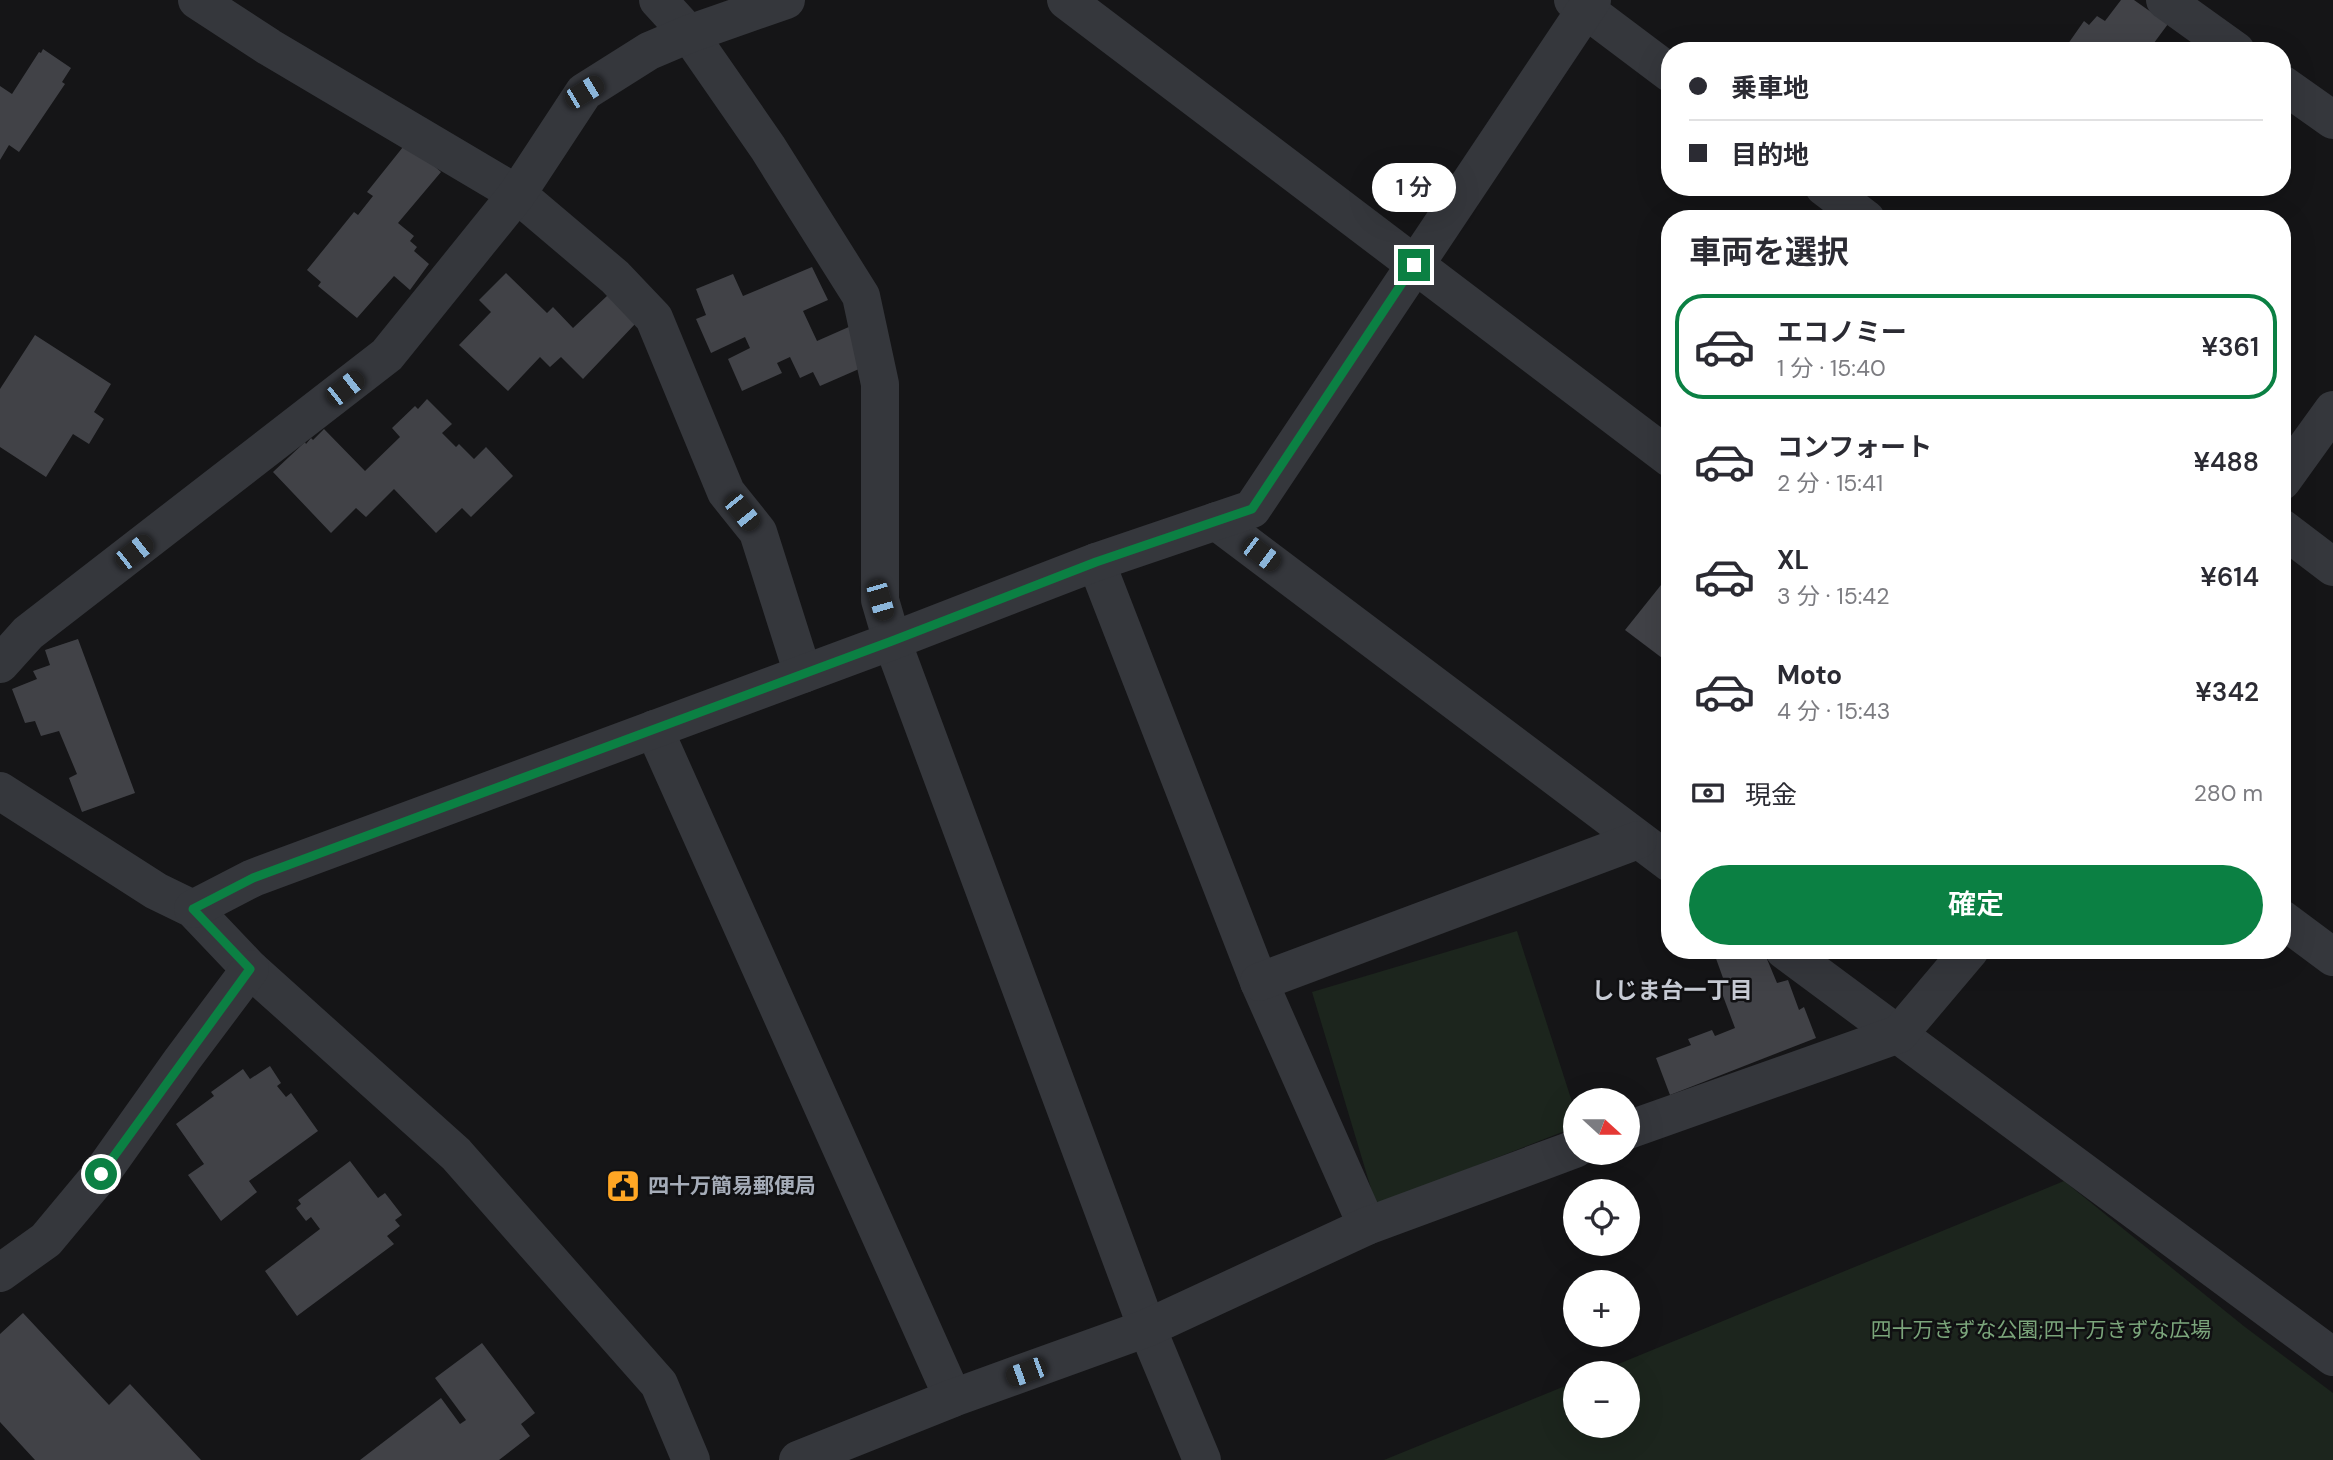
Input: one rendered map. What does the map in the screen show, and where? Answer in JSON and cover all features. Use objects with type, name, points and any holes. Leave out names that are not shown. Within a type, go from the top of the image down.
[{"type":"street","points":[[197,0],[269,47],[517,194],[615,277],[654,318],[726,492],[758,532],[803,674]]},
{"type":"street","points":[[658,0],[688,34],[768,148],[861,296],[880,384],[880,600],[892,641],[1147,1328],[1202,1460]]},
{"type":"street","points":[[0,664],[28,633],[387,355],[517,194],[584,92],[649,51],[688,34],[786,0]]},
{"type":"street","points":[[1066,0],[1661,451]]},
{"type":"street","points":[[2165,0],[2223,42]]},
{"type":"street","points":[[193,909],[253,878],[892,641],[1096,562],[1252,509],[1584,4],[1661,66]]},
{"type":"street","points":[[2291,90],[2333,120]]},
{"type":"street","points":[[1836,196],[1854,210]]},
{"type":"street","points":[[2291,468],[2333,410]]},
{"type":"street","points":[[1216,520],[1661,856]]},
{"type":"street","points":[[2291,535],[2333,567]]},
{"type":"street","points":[[1096,562],[1259,982],[1367,1226]]},
{"type":"street","points":[[654,729],[953,1398]]},
{"type":"street","points":[[0,791],[156,891],[193,909],[250,969],[465,1164],[659,1384],[691,1460]]},
{"type":"street","points":[[1259,982],[1638,839]]},
{"type":"street","points":[[2291,926],[2333,957]]},
{"type":"street","points":[[1796,959],[2333,1357]]},
{"type":"street","points":[[1640,1126],[1899,1034],[1962,959]]},
{"type":"street","points":[[0,1273],[46,1240],[93,1184],[250,969]]},
{"type":"street","points":[[799,1460],[953,1398],[1147,1328],[1367,1226],[1563,1153]]},
{"type":"green space","points":[[1517,931],[1568,1088],[1563,1088],[1563,1132],[1376,1205],[1312,992]]},
{"type":"green space","name":"四十万きずな公園;四十万きずな広場","points":[[2064,1181],[2245,1327],[2333,1393],[2333,1460],[1384,1460],[1563,1387],[1563,1438],[1640,1438],[1640,1361],[1626,1361]]},
{"type":"building","points":[[2121,0],[2134,0],[2168,24],[2155,42],[2069,42],[2084,21],[2089,25],[2097,16],[2105,21]]},
{"type":"building","points":[[43,49],[71,68],[62,82],[65,84],[19,152],[9,145],[0,160],[0,86],[12,94]]},
{"type":"building","points":[[407,142],[441,172],[398,223],[414,236],[410,241],[417,247],[414,251],[429,264],[410,290],[394,276],[357,318],[318,286],[321,282],[307,270],[354,212],[358,215],[373,196],[367,192]]},
{"type":"building","points":[[812,267],[828,300],[803,311],[817,341],[851,326],[859,369],[820,386],[813,372],[800,378],[790,357],[777,363],[782,373],[742,391],[728,359],[750,348],[745,337],[711,353],[696,319],[706,315],[696,289],[733,274],[743,296]]},
{"type":"building","points":[[506,273],[547,313],[553,307],[573,328],[608,295],[636,323],[583,379],[561,357],[550,367],[540,357],[508,391],[459,345],[491,312],[479,300]]},
{"type":"building","points":[[35,335],[111,384],[94,412],[104,419],[89,444],[73,434],[46,477],[0,447],[0,389]]},
{"type":"building","points":[[427,399],[452,424],[442,433],[456,447],[459,444],[474,459],[486,447],[513,476],[471,517],[462,508],[436,533],[394,489],[366,517],[356,508],[331,533],[273,472],[305,442],[306,444],[311,438],[313,440],[324,429],[365,471],[400,437],[392,428],[415,406],[418,409]]},
{"type":"building","points":[[1661,585],[1661,657],[1625,630]]},
{"type":"building","points":[[78,639],[135,793],[82,812],[69,778],[77,774],[59,731],[41,736],[35,721],[25,723],[12,689],[37,679],[33,671],[50,665],[45,650]]},
{"type":"building","points":[[1716,959],[1767,959],[1777,983],[1788,980],[1799,1010],[1804,1007],[1816,1038],[1670,1095],[1656,1058],[1691,1045],[1688,1039],[1712,1030],[1715,1036],[1735,1028],[1717,980],[1723,978]]},
{"type":"building","points":[[270,1066],[281,1083],[277,1086],[286,1097],[291,1093],[318,1131],[249,1181],[257,1192],[221,1221],[188,1175],[204,1164],[176,1124],[214,1096],[211,1092],[243,1069],[250,1079]]},
{"type":"building","points":[[350,1161],[378,1198],[385,1193],[402,1215],[395,1220],[400,1226],[387,1236],[394,1244],[297,1316],[265,1271],[320,1229],[311,1217],[306,1221],[296,1208],[301,1204],[298,1200]]},
{"type":"building","points":[[23,1313],[109,1405],[130,1384],[201,1460],[35,1460],[0,1422],[0,1334]]},
{"type":"building","points":[[482,1343],[535,1413],[521,1424],[530,1436],[499,1460],[360,1460],[441,1398],[460,1424],[466,1420],[435,1378]]},
{"type":"place","name":"四十万簡易郵便局","points":[[623,1186]]},
{"type":"district","name":"しじま台一丁目","points":[[1672,990]]},
{"type":"route","points":[[101,1174],[250,969],[193,909],[253,878],[892,641],[1096,562],[1252,509],[1414,265]]}]
